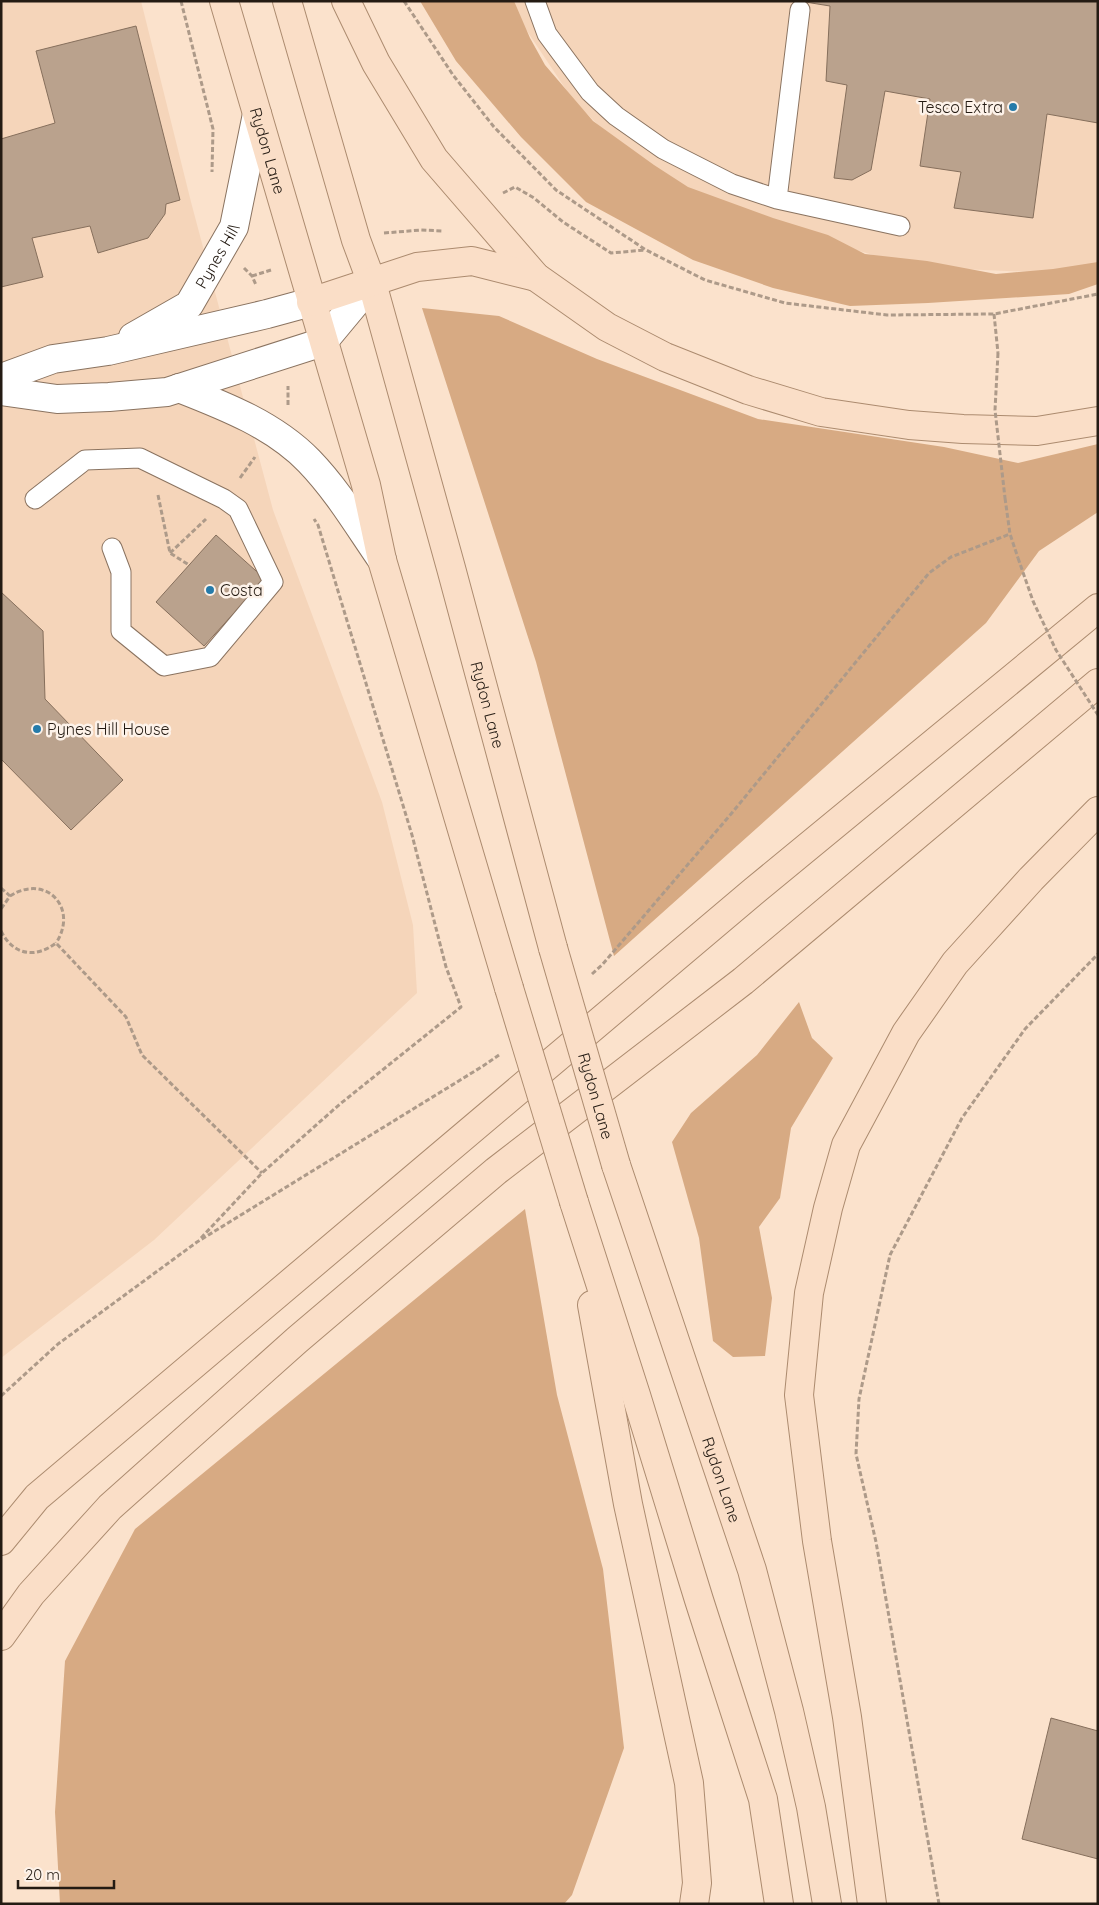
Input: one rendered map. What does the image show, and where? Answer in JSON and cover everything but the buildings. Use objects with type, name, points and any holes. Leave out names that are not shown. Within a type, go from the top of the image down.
[{"type":"main road","name":"Rydon Lane","points":[[224,1],[366,485],[382,560],[508,988],[763,1799],[779,1904]]},
{"type":"main road","name":"Rydon Lane","points":[[287,1],[356,240],[372,283],[452,568],[553,948],[616,1165],[752,1570],[789,1711],[811,1807],[827,1904]]},
{"type":"main road","points":[[346,1],[376,63],[434,159],[536,277],[607,327],[665,357],[748,390],[821,412],[910,426],[963,429],[1037,431],[1098,421]]},
{"type":"main road","points":[[311,302],[418,267],[472,261],[536,277]]},
{"type":"main road","points":[[1,1541],[37,1497],[747,897],[1098,608]]},
{"type":"main road","points":[[1,1636],[31,1594],[110,1507],[297,1340],[496,1171],[743,982],[1098,683]]},
{"type":"main road","points":[[872,1904],[847,1717],[817,1541],[798,1394],[809,1293],[828,1208],[846,1145],[906,1033],[955,963],[1031,879],[1098,811]]},
{"type":"main road","points":[[574,1202],[628,1504],[689,1783],[697,1883],[694,1904]]},
{"type":"street","name":"Pynes Hill","points":[[108,351],[188,305],[234,227],[248,168],[257,114]]},
{"type":"street","points":[[1,391],[57,399],[167,392],[323,342],[372,283]]},
{"type":"street","name":"Pynes Hill","points":[[1,378],[53,359],[108,351],[311,302]]},
{"type":"street","points":[[179,388],[235,410],[274,433],[308,460],[333,489],[382,560]]},
{"type":"lane","points":[[535,1],[547,34],[562,57],[590,92],[616,116],[663,149],[732,184],[777,199],[900,226]]},
{"type":"lane","points":[[777,199],[800,10]]},
{"type":"lane","points":[[35,499],[85,460],[140,458],[224,499],[238,510],[273,582],[210,657],[164,666],[121,631],[121,572],[112,548]]},
{"type":"path","points":[[181,1],[213,129],[212,178]]},
{"type":"path","points":[[404,1],[453,75],[494,127],[556,190],[646,250],[705,280],[785,303],[887,315],[994,314],[1098,294]]},
{"type":"path","points":[[252,276],[267,314]]},
{"type":"path","points":[[994,314],[998,353],[995,410],[1010,534],[1033,601],[1056,650],[1098,715]]},
{"type":"path","points":[[274,433],[288,410],[288,380],[280,356]]},
{"type":"path","points":[[150,492],[158,495],[170,553],[189,565]]},
{"type":"path","points":[[197,1242],[262,1172],[340,1104],[461,1007],[446,967],[412,835],[324,544],[318,525],[310,512]]},
{"type":"path","points":[[170,553],[208,517]]},
{"type":"path","points":[[588,978],[602,965],[731,814],[929,574],[951,556],[1010,534]]},
{"type":"path","points":[[1,888],[10,896]]},
{"type":"path","points":[[1,909],[10,896],[19,891],[38,888],[47,891],[55,897],[61,906],[64,916],[61,935],[56,943],[48,949],[38,952],[16,949],[6,940],[1,931]]},
{"type":"path","points":[[56,943],[126,1017],[142,1055],[262,1172]]},
{"type":"path","points":[[939,1904],[876,1542],[856,1454],[859,1398],[890,1255],[962,1118],[1025,1029],[1098,954]]},
{"type":"path","points":[[1,1396],[58,1344],[197,1242],[503,1052]]},
{"type":"shaded area","points":[[1,1],[141,1],[191,202],[273,510],[382,802],[413,925],[417,993],[154,1240],[1,1358]]},
{"type":"shaded area","points":[[420,1],[514,1],[530,38],[545,65],[593,121],[688,187],[773,218],[828,235],[865,254],[927,261],[996,274],[1053,269],[1098,262],[1098,284],[1069,294],[850,306],[773,288],[693,260],[586,202],[521,137],[456,61]]},
{"type":"shaded area","points":[[507,1],[1098,1],[1098,266],[1077,274],[916,267],[774,227],[646,173],[573,100]]},
{"type":"shaded area","points":[[422,308],[499,316],[597,359],[758,419],[944,447],[1018,463],[1098,444],[1098,512],[1039,551],[986,623],[614,956],[536,662]]},
{"type":"shaded area","points":[[799,1002],[812,1038],[833,1058],[791,1128],[780,1198],[759,1227],[772,1298],[765,1356],[733,1357],[713,1341],[699,1238],[672,1142],[691,1113],[757,1055]]},
{"type":"shaded area","points":[[525,1209],[557,1395],[603,1569],[624,1748],[572,1895],[564,1904],[60,1904],[55,1812],[65,1661],[135,1529]]},
{"type":"place","name":"Tesco Extra","points":[[1013,107]]},
{"type":"place","name":"Costa","points":[[210,590]]},
{"type":"place","name":"Pynes Hill House","points":[[37,729]]}]
